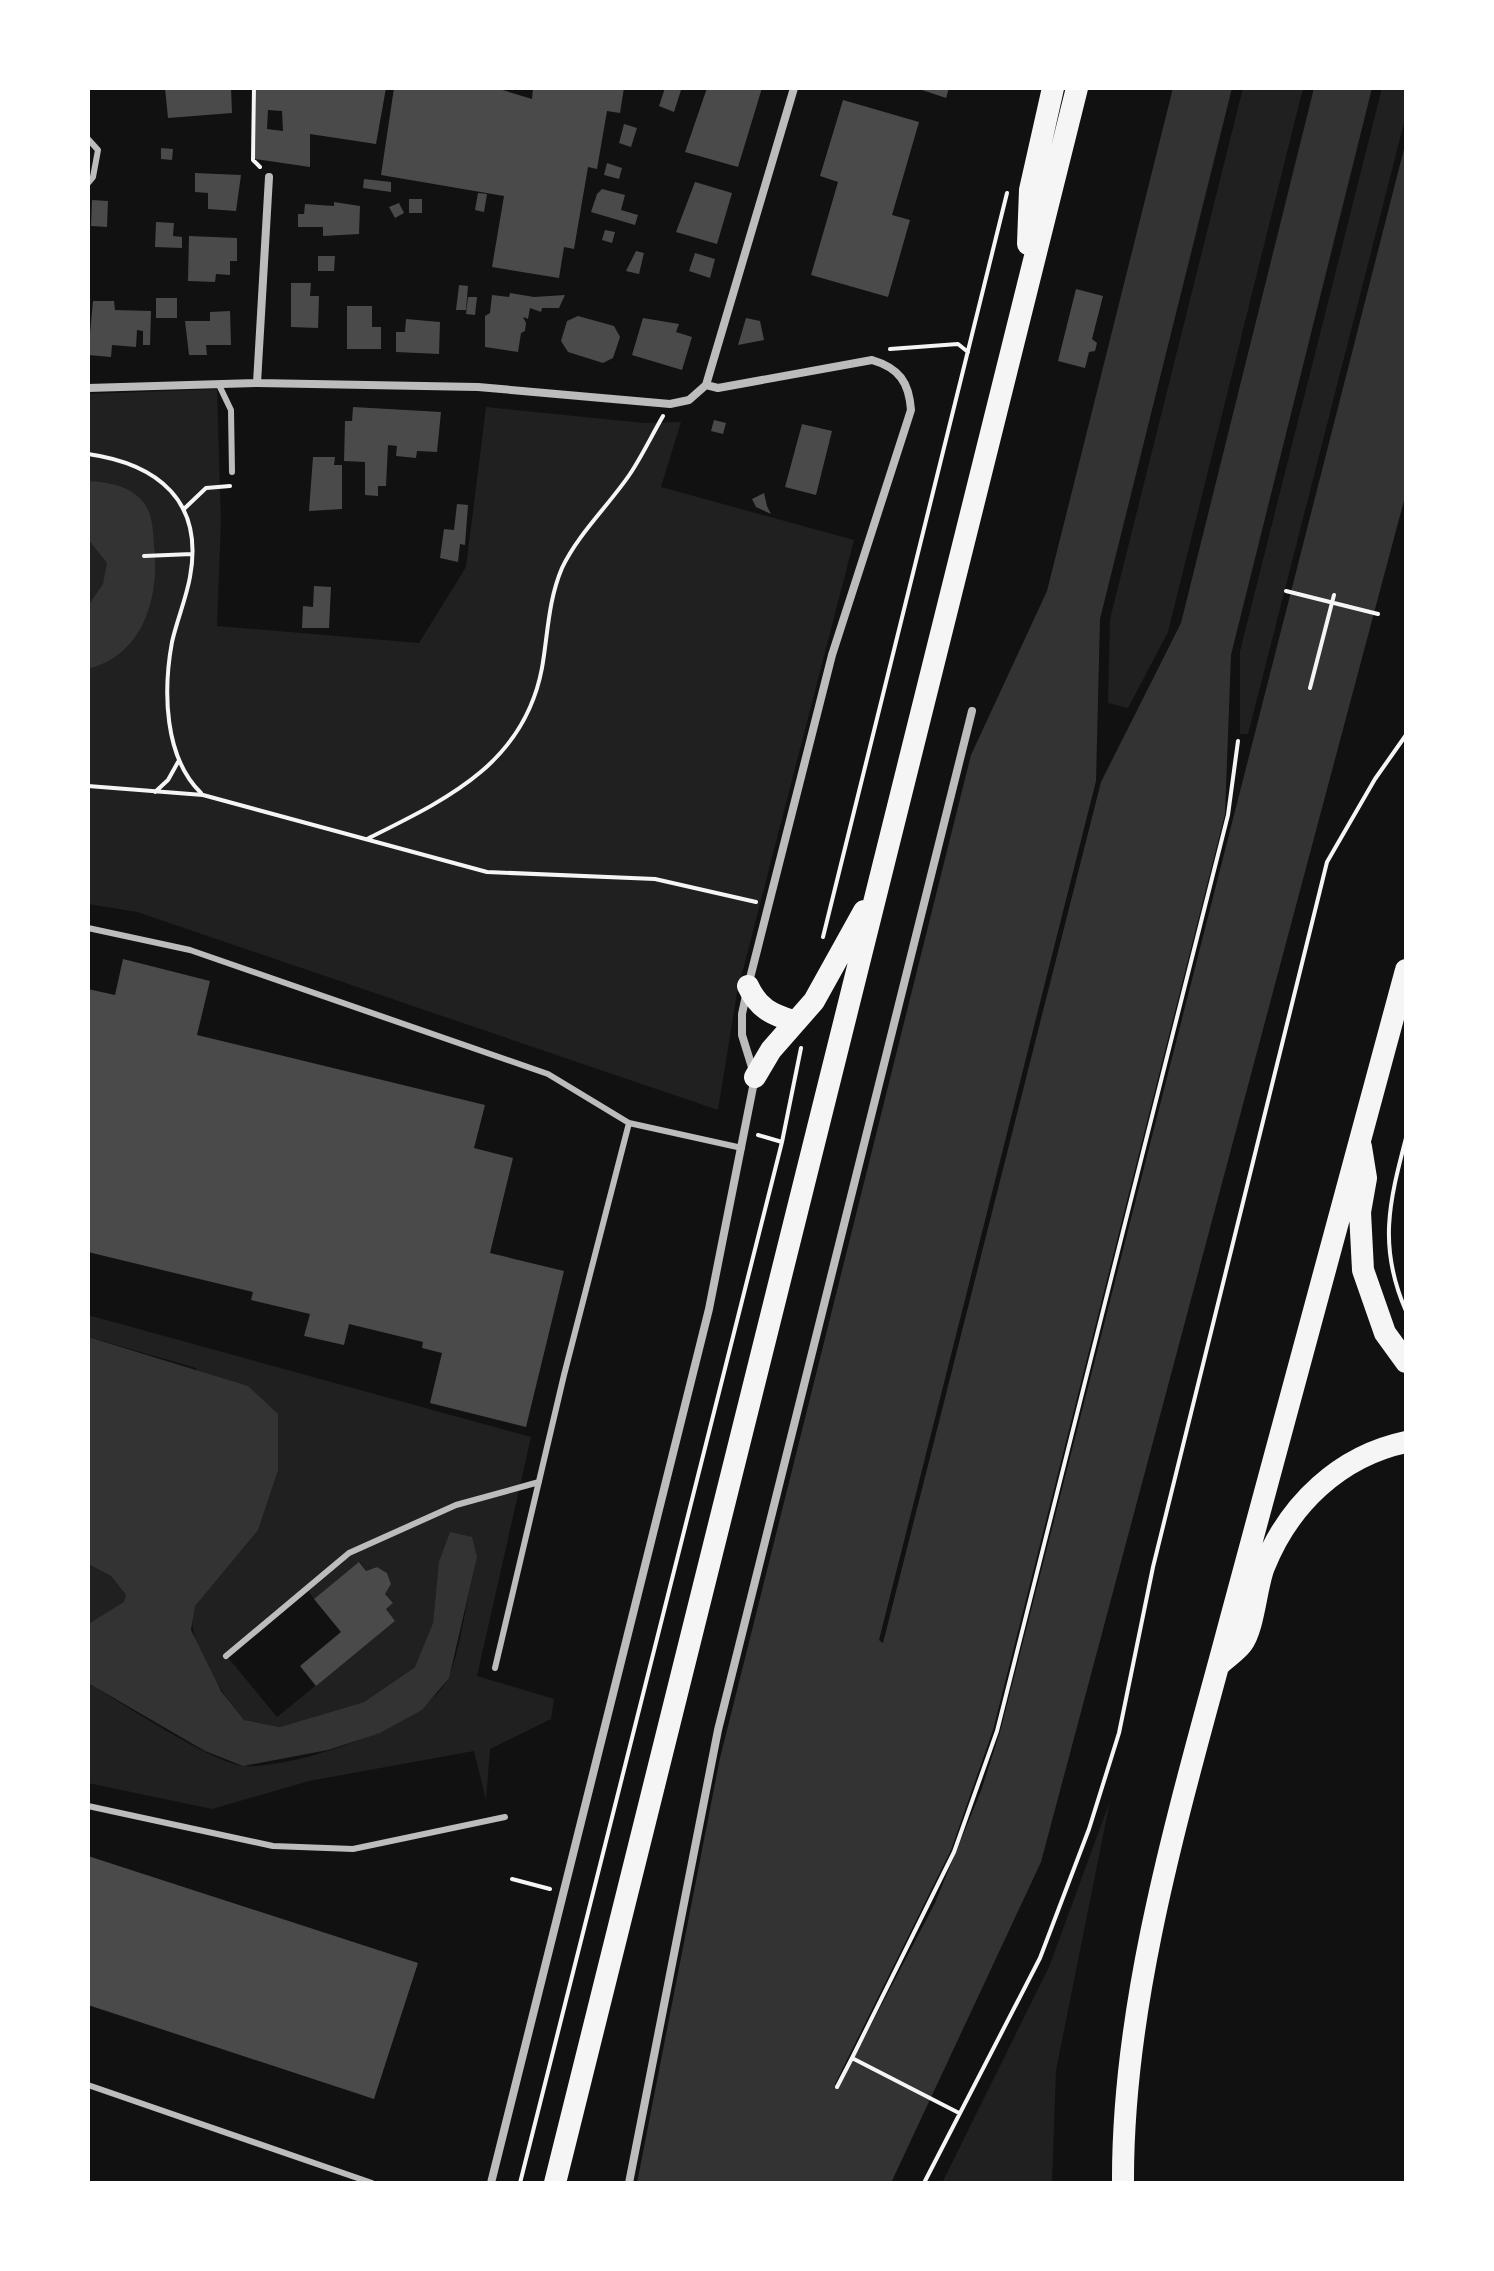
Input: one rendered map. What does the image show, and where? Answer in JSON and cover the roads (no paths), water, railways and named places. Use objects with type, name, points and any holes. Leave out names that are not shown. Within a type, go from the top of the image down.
[{"type":"highway","points":[[1027,289],[1030,190],[1053,88]]},
{"type":"highway","points":[[555,2183],[1077,88]]},
{"type":"highway","points":[[755,1077],[828,980],[878,886]]},
{"type":"highway","points":[[1123,2183],[1123,2146],[1134,2039],[1154,1924],[1219,1665],[1406,970]]},
{"type":"highway","points":[[748,986],[755,1002],[771,1014],[799,1016]]},
{"type":"highway","points":[[1360,1141],[1366,1178],[1360,1212],[1363,1270],[1385,1333],[1406,1362]]},
{"type":"highway","points":[[1219,1665],[1243,1642],[1263,1568],[1285,1523],[1312,1491],[1349,1463],[1384,1446],[1406,1442]]},
{"type":"street","points":[[88,388],[257,383],[478,387],[670,404],[689,400],[706,385],[794,88]]},
{"type":"street","points":[[257,383],[269,177]]},
{"type":"street","points":[[491,2183],[709,1309],[755,1077],[742,1035],[742,1014],[748,986],[832,655],[911,410],[910,391],[901,374],[889,365],[872,360],[718,388],[706,385]]},
{"type":"street","points":[[629,2183],[718,1730],[972,711]]},
{"type":"lane","points":[[88,139],[98,150],[93,177],[88,183]]},
{"type":"lane","points":[[219,385],[231,410],[232,472]]},
{"type":"lane","points":[[88,928],[190,950],[548,1074],[629,1123],[742,1148]]},
{"type":"lane","points":[[495,1668],[629,1123]]},
{"type":"lane","points":[[226,1656],[349,1553],[456,1505],[539,1482]]},
{"type":"lane","points":[[88,1806],[273,1846],[353,1849],[505,1817]]},
{"type":"lane","points":[[88,2085],[372,2183]]}]
